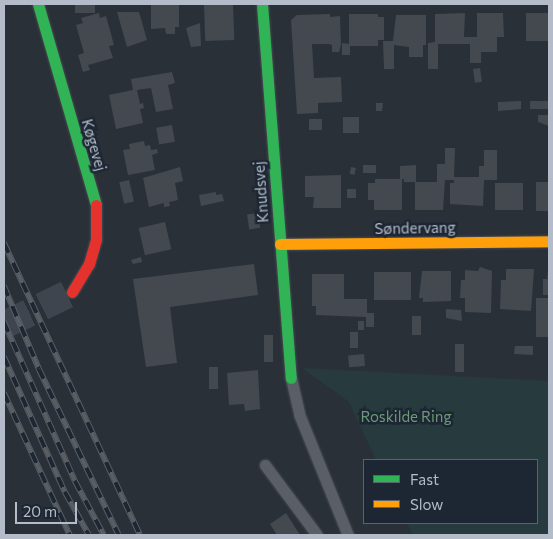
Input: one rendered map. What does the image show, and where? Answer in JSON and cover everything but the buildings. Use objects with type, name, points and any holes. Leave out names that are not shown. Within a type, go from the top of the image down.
[{"type":"street","name":"Køgevej","points":[[38,4],[98,213],[96,239],[89,264],[72,292]]},
{"type":"street","name":"Knudsvej","points":[[262,4],[291,378]]},
{"type":"street","name":"Søndervang","points":[[280,244],[549,241]]},
{"type":"lane","points":[[291,378],[299,414],[348,535]]},
{"type":"lane","points":[[265,465],[317,535]]},
{"type":"green space","name":"Roskilde Ring","points":[[302,368],[549,381],[549,535],[413,535],[408,524],[538,524],[538,459],[376,459],[349,402]]},
{"type":"tunnel","points":[[4,325],[72,292]]},
{"type":"railway","points":[[4,243],[140,535]]},
{"type":"railway","points":[[4,286],[39,369],[119,535]]},
{"type":"railway","points":[[4,322],[75,481],[104,535]]},
{"type":"railway","points":[[4,357],[65,492],[89,535]]},
{"type":"railway","points":[[4,393],[70,535]]},
{"type":"traffic: fast","points":[[38,4],[96,205]]},
{"type":"traffic: fast","points":[[262,4],[291,378]]},
{"type":"traffic: slow","points":[[280,244],[549,241]]},
{"type":"traffic: jam","points":[[72,292],[89,264],[96,239],[96,205]]}]
